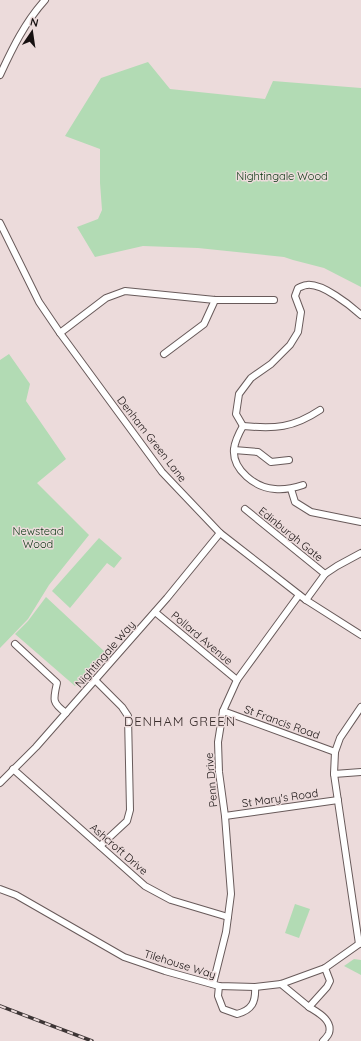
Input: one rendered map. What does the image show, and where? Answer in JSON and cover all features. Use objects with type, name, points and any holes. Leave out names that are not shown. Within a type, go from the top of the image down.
[{"type":"street","points":[[0,75],[23,30],[45,0]]},
{"type":"street","name":"Denham Green Lane","points":[[0,223],[39,302],[162,472],[220,532],[299,595],[361,635]]},
{"type":"street","points":[[243,426],[236,414],[239,394],[251,378],[271,364],[290,345],[298,332],[301,312],[296,296],[298,288],[308,285],[322,288],[348,304],[361,315]]},
{"type":"street","points":[[60,333],[106,298],[125,291],[215,300],[274,300]]},
{"type":"street","points":[[164,354],[204,324],[215,300]]},
{"type":"street","points":[[243,426],[266,428],[296,424],[320,410]]},
{"type":"street","points":[[243,426],[237,437],[234,450],[238,464],[245,475],[258,485],[274,489],[290,489],[303,485]]},
{"type":"street","points":[[234,450],[258,452],[271,462],[289,460]]},
{"type":"street","points":[[290,489],[295,502],[311,512],[361,522]]},
{"type":"street","name":"Edinburgh Gate","points":[[245,509],[325,574]]},
{"type":"street","name":"Nightingale Way","points":[[0,783],[36,747],[174,591],[220,532]]},
{"type":"street","points":[[306,600],[325,574],[361,553]]},
{"type":"street","name":"Penn Drive","points":[[216,985],[226,932],[231,894],[225,816],[218,765],[218,742],[223,711],[237,680],[299,595]]},
{"type":"street","name":"Pollard Avenue","points":[[155,612],[237,680]]},
{"type":"street","points":[[15,644],[57,683],[54,697],[56,705],[66,713]]},
{"type":"street","points":[[95,680],[122,707],[128,716],[130,810],[127,822],[100,846]]},
{"type":"street","points":[[360,945],[334,774],[335,752],[340,738],[361,707]]},
{"type":"street","name":"St Francis Road","points":[[223,711],[335,752]]},
{"type":"street","name":"Ashcroft Drive","points":[[13,770],[146,886],[171,900],[228,917]]},
{"type":"street","points":[[334,774],[361,772]]},
{"type":"street","name":"St Mary's Road","points":[[225,816],[338,800]]},
{"type":"street","name":"Tilehouse Way","points":[[0,889],[16,895],[124,957],[165,972],[216,985],[254,988],[281,984],[325,968],[360,945]]},
{"type":"street","points":[[309,1007],[327,987],[330,981],[325,968]]},
{"type":"street","points":[[281,984],[324,1017],[329,1026],[329,1032],[323,1041]]},
{"type":"street","points":[[216,985],[223,1009],[237,1014],[248,1010],[253,1004],[255,997],[254,988]]},
{"type":"green space","name":"Nightingale Wood","points":[[148,62],[170,89],[265,99],[273,81],[361,88],[361,287],[324,268],[284,257],[198,248],[143,246],[95,257],[77,227],[98,219],[102,210],[100,149],[65,136],[101,78]]},
{"type":"green space","name":"Newstead Wood","points":[[9,354],[30,384],[26,401],[66,459],[37,483],[89,535],[49,585],[28,619],[0,648],[0,360]]},
{"type":"green space","points":[[99,538],[122,558],[114,568],[107,563],[70,608],[52,591]]},
{"type":"green space","points":[[46,597],[105,652],[75,686],[15,634],[28,621]]},
{"type":"green space","points":[[295,904],[310,909],[299,938],[285,933]]},
{"type":"green space","points":[[354,959],[361,960],[361,975],[344,966]]},
{"type":"railway","points":[[0,1006],[92,1041]]},
{"type":"district","name":"DENHAM GREEN","points":[[180,721]]}]
